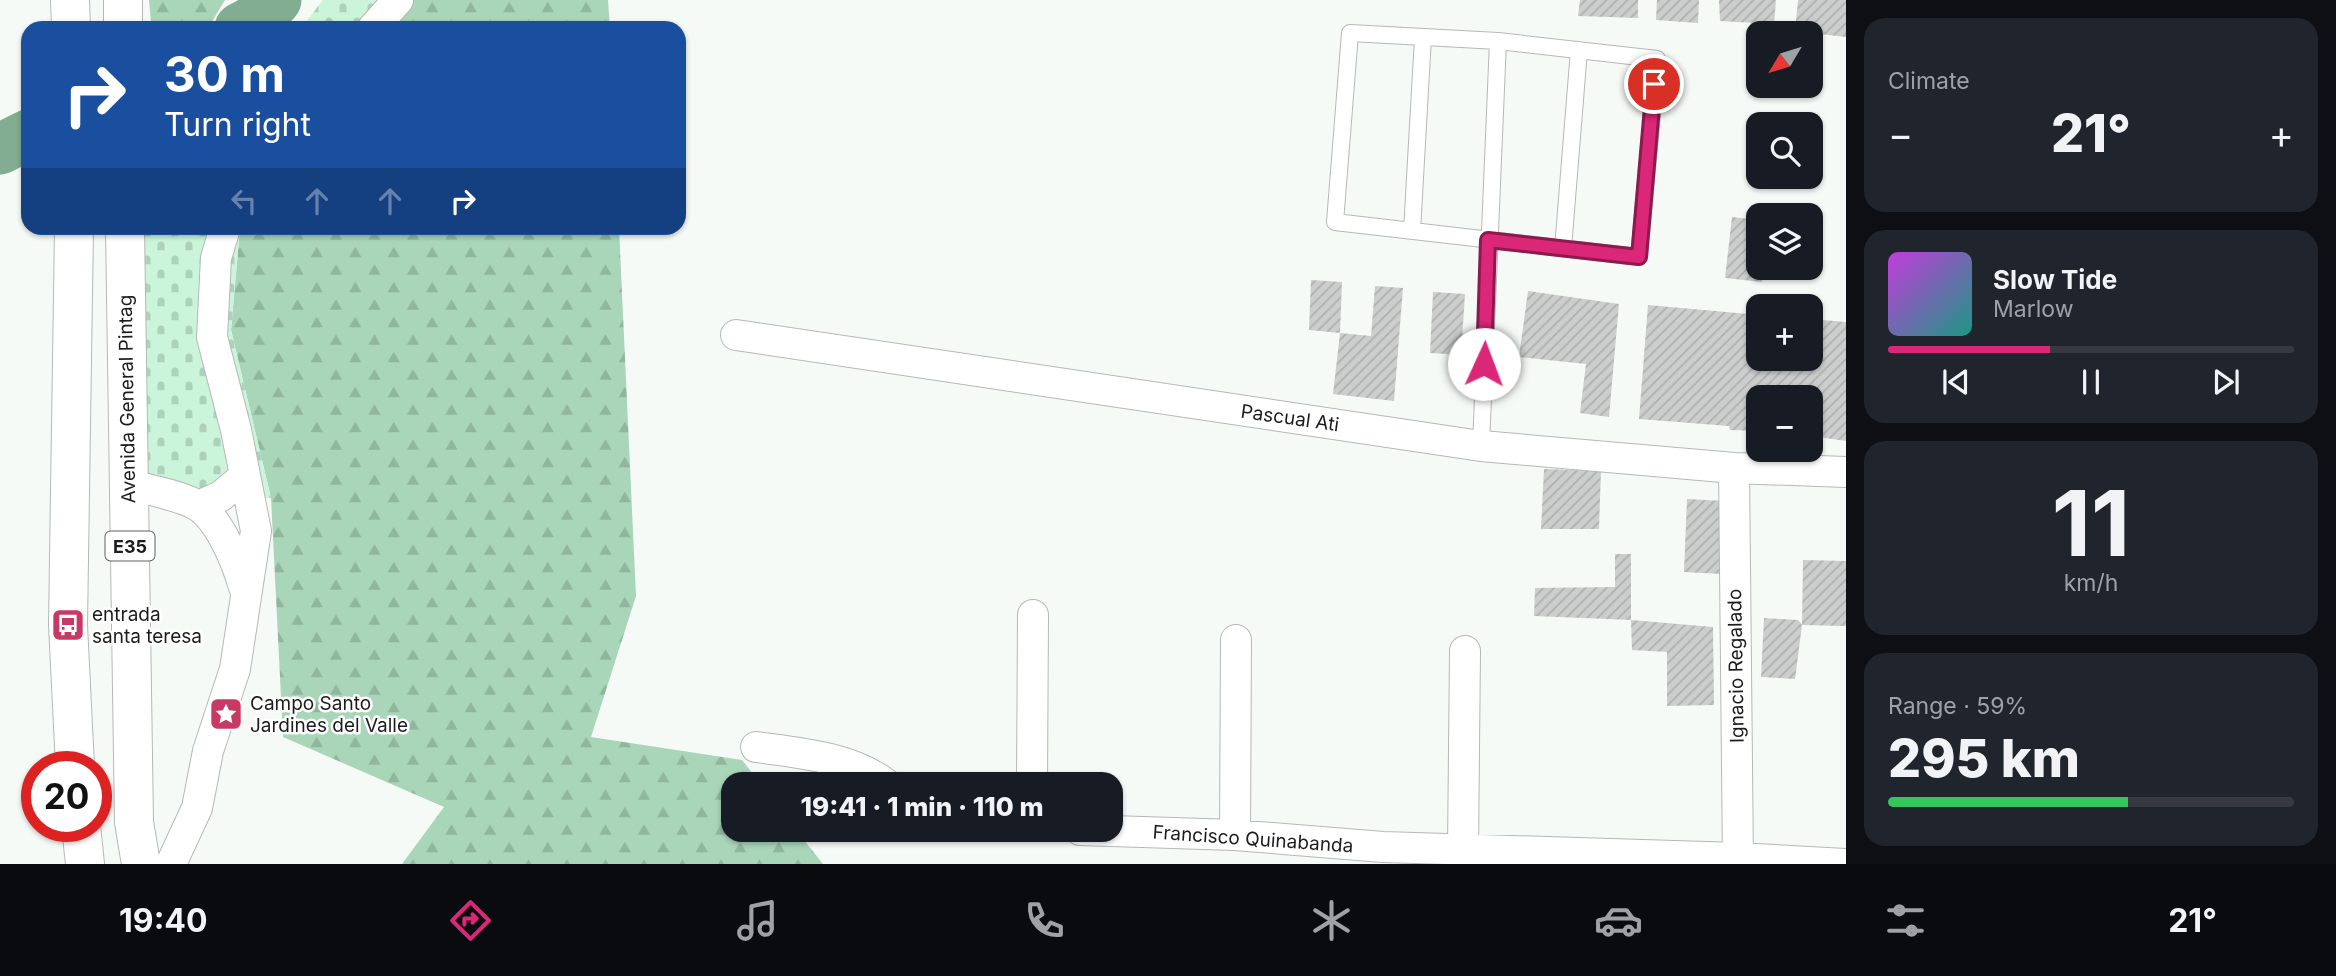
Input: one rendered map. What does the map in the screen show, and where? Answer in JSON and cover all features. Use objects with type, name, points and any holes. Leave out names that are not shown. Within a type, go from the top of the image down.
[{"type":"highway","points":[[70,0],[71,21]]},
{"type":"highway","points":[[122,0],[123,21]]},
{"type":"highway","points":[[74,235],[68,625],[74,751]]},
{"type":"highway","name":"Avenida General Pintag","points":[[125,235],[134,822],[141,864]]},
{"type":"highway","points":[[83,842],[85,864]]},
{"type":"street","points":[[379,21],[398,0]]},
{"type":"street","points":[[171,864],[197,808],[208,751],[235,669],[256,531],[236,430],[212,337],[216,258],[223,235]]},
{"type":"street","name":"Pascual Ati","points":[[736,335],[1480,446],[1734,468],[1846,472]]},
{"type":"street","name":"Ignacio Regalado","points":[[1734,468],[1738,861]]},
{"type":"street","points":[[199,506],[221,496],[245,476]]},
{"type":"street","points":[[129,484],[199,506],[216,526],[235,556],[247,594]]},
{"type":"street","points":[[1032,772],[1033,615]]},
{"type":"street","points":[[1235,835],[1237,640]]},
{"type":"street","points":[[1463,849],[1465,651]]},
{"type":"street","points":[[756,747],[817,755],[864,772]]},
{"type":"street","name":"Francisco Quinabanda","points":[[1123,831],[1235,835],[1383,856],[1463,849],[1846,863]]},
{"type":"lane","points":[[1350,33],[1498,41],[1657,60],[1639,257],[1335,222],[1350,33]]},
{"type":"lane","points":[[1412,231],[1423,37]]},
{"type":"lane","points":[[1480,446],[1498,41]]},
{"type":"lane","points":[[1563,248],[1579,50]]},
{"type":"green space","points":[[149,0],[225,0],[212,21],[151,21]]},
{"type":"green space","points":[[323,0],[413,0],[392,21],[306,21]]},
{"type":"green space","points":[[413,0],[608,0],[610,21],[392,21]]},
{"type":"green space","points":[[137,235],[239,235],[231,330],[271,498],[143,496]]},
{"type":"green space","points":[[239,235],[619,235],[636,596],[591,737],[742,760],[752,772],[721,772],[721,842],[806,842],[823,864],[402,864],[444,807],[283,737],[271,498],[231,330]]},
{"type":"building","points":[[1580,0],[1638,0],[1638,18],[1578,16]]},
{"type":"building","points":[[1657,0],[1699,0],[1698,23],[1656,20]]},
{"type":"building","points":[[1719,0],[1776,0],[1774,21],[1720,21]]},
{"type":"building","points":[[1798,0],[1846,0],[1846,37],[1824,34],[1824,21],[1796,21]]},
{"type":"building","points":[[1732,217],[1746,219],[1746,280],[1762,282],[1725,278]]},
{"type":"building","points":[[1311,280],[1342,282],[1340,333],[1309,330]]},
{"type":"building","points":[[1375,286],[1403,288],[1394,401],[1333,394],[1340,333],[1371,336]]},
{"type":"building","points":[[1528,291],[1619,304],[1609,417],[1580,413],[1586,364],[1519,357]]},
{"type":"building","points":[[1433,292],[1465,294],[1461,355],[1430,353]]},
{"type":"building","points":[[1648,305],[1746,314],[1746,371],[1823,371],[1823,320],[1846,322],[1846,441],[1823,438],[1823,385],[1746,385],[1746,431],[1730,430],[1729,426],[1639,419]]},
{"type":"building","points":[[1544,469],[1601,471],[1599,529],[1541,529]]},
{"type":"building","points":[[1687,499],[1725,501],[1721,574],[1684,572]]},
{"type":"building","points":[[1615,554],[1631,554],[1631,620],[1534,616],[1535,588],[1615,587]]},
{"type":"building","points":[[1803,560],[1846,561],[1846,626],[1802,625]]},
{"type":"building","points":[[1764,618],[1798,620],[1802,625],[1795,679],[1761,677]]},
{"type":"building","points":[[1631,620],[1713,627],[1714,705],[1667,706],[1667,652],[1632,650]]},
{"type":"waterway","points":[[253,21],[276,0]]},
{"type":"waterway","points":[[0,149],[21,138]]},
{"type":"place","name":"entrada santa teresa","points":[[68,625]]},
{"type":"place","name":"Campo Santo Jardines del Valle","points":[[226,714]]},
{"type":"route","points":[[1484,364],[1488,240],[1639,257],[1654,84]]}]
